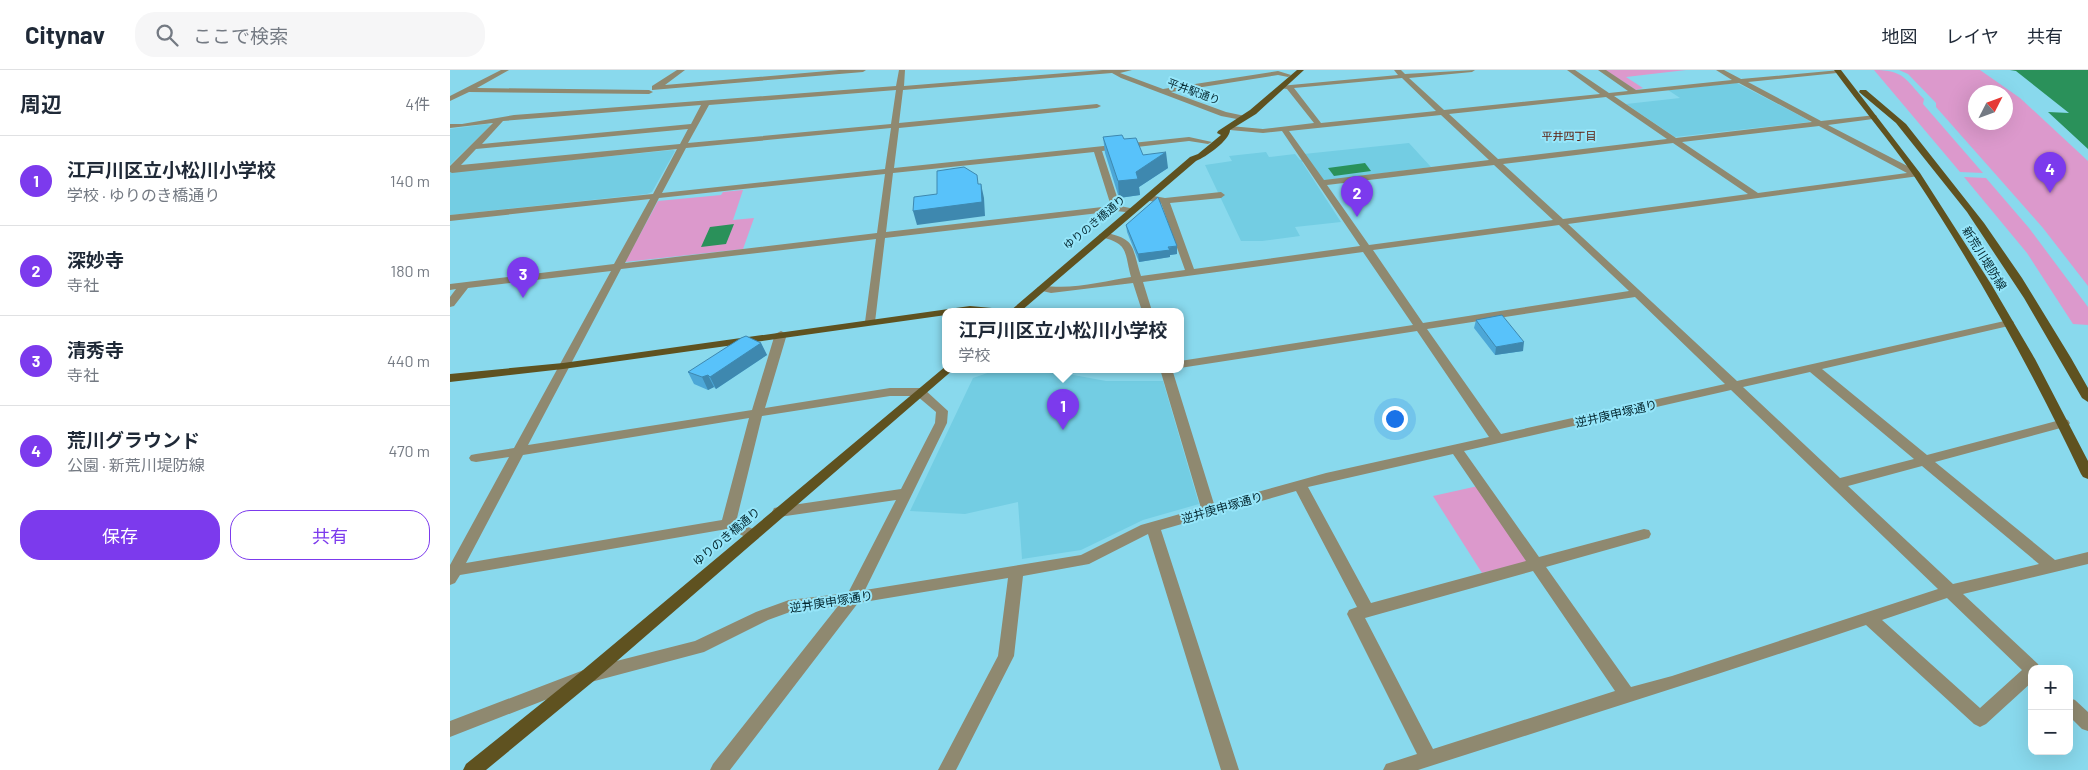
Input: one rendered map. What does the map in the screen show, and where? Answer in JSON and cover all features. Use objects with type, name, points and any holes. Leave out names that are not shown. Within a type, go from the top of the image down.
[{"type":"main road","points":[[1193,159],[1194,154],[1208,142],[1253,112],[1285,87],[1301,70]]},
{"type":"main road","name":"新荒川堤防線","points":[[1837,70],[1916,174],[1962,245],[2009,324],[2064,423],[2088,474]]},
{"type":"main road","name":"新荒川堤防線","points":[[1837,70],[1851,76],[1874,104],[1900,122],[1950,183],[1992,241],[2035,307],[2088,398]]},
{"type":"main road","points":[[1242,118],[1247,110],[1291,72]]},
{"type":"main road","points":[[1193,159],[1201,156],[1226,136],[1228,130]]},
{"type":"main road","name":"ゆりのき橋通り","points":[[1019,308],[1193,159]]},
{"type":"main road","points":[[450,378],[563,366],[942,312]]},
{"type":"main road","name":"ゆりのき橋通り","points":[[472,770],[589,675],[943,373]]},
{"type":"main road","name":"ゆりのき橋通り","points":[[483,770],[526,728]]},
{"type":"street","points":[[450,99],[506,70]]},
{"type":"street","points":[[602,110],[607,106],[638,100],[682,70]]},
{"type":"street","points":[[468,90],[652,90],[807,72],[863,70]]},
{"type":"street","points":[[870,322],[902,70]]},
{"type":"street","points":[[450,126],[462,126],[501,119],[602,110],[1129,70]]},
{"type":"street","points":[[1285,87],[1400,73],[1472,70]]},
{"type":"street","points":[[1570,70],[1757,196]]},
{"type":"street","points":[[1600,70],[1635,92]]},
{"type":"street","points":[[1719,70],[1916,174]]},
{"type":"street","points":[[1228,130],[1251,132],[1284,129],[1837,70]]},
{"type":"street","name":"平井駅通り","points":[[1115,71],[1117,75],[1162,92],[1224,114],[1242,118]]},
{"type":"street","points":[[1162,92],[1277,71],[1291,72]]},
{"type":"street","points":[[1400,73],[1637,293],[2028,666]]},
{"type":"street","points":[[1285,87],[1319,125]]},
{"type":"street","points":[[452,573],[706,102]]},
{"type":"street","points":[[451,170],[1097,106]]},
{"type":"street","points":[[1321,183],[1873,117]]},
{"type":"street","points":[[451,170],[501,119]]},
{"type":"street","points":[[474,147],[693,126]]},
{"type":"street","points":[[1284,129],[1419,328],[1498,440]]},
{"type":"street","points":[[450,218],[1189,139],[1208,142]]},
{"type":"street","points":[[1097,149],[1116,208]]},
{"type":"street","points":[[1042,288],[1051,290],[1066,289],[1192,273],[1916,174]]},
{"type":"street","points":[[1148,198],[1165,201],[1221,195]]},
{"type":"street","points":[[1165,201],[1192,273]]},
{"type":"street","points":[[450,287],[1042,216],[1116,208],[1132,211]]},
{"type":"street","points":[[1104,235],[1120,239],[1126,244],[1146,308]]},
{"type":"street","points":[[450,304],[465,285]]},
{"type":"street","points":[[1184,364],[1637,293]]},
{"type":"street","name":"逆井庚申塚通り","points":[[450,729],[589,675],[698,647],[762,616],[789,606],[853,598],[1084,560],[1153,527],[1300,485],[2009,324]]},
{"type":"street","points":[[728,524],[757,413],[781,334]]},
{"type":"street","points":[[1813,368],[2052,566]]},
{"type":"street","points":[[1167,373],[1209,511]]},
{"type":"street","points":[[476,458],[890,392],[920,392],[942,411],[941,423],[853,598],[719,770]]},
{"type":"street","points":[[1836,484],[2064,423]]},
{"type":"street","points":[[1457,450],[1627,695]]},
{"type":"street","points":[[1300,485],[1367,611]]},
{"type":"street","points":[[779,512],[907,492]]},
{"type":"street","points":[[452,573],[728,524],[753,535]]},
{"type":"street","points":[[1153,527],[1230,770]]},
{"type":"street","points":[[1428,758],[1355,614],[1644,534]]},
{"type":"street","points":[[1392,770],[1627,695],[1672,683],[1950,591],[2088,558]]},
{"type":"street","points":[[947,770],[1006,656],[1016,571]]},
{"type":"street","points":[[1869,618],[1980,719],[2028,674]]},
{"type":"street","points":[[2073,709],[2088,723]]},
{"type":"shaded area","points":[[1605,70],[1686,70],[1626,77],[1643,88],[1636,90]]},
{"type":"shaded area","points":[[1874,70],[1892,72],[1908,81],[1924,99],[1923,104],[1983,173],[1960,172]]},
{"type":"shaded area","points":[[1899,70],[1980,70],[2001,85],[1968,85],[1968,130],[2013,130],[2013,93],[2088,161],[2088,286],[2043,228],[1936,107],[1936,103],[1908,74]]},
{"type":"shaded area","points":[[2010,70],[2088,70],[2088,149],[2048,112],[2069,113],[2016,71]]},
{"type":"shaded area","points":[[1737,83],[1810,121],[1675,137],[1626,104],[1680,98],[1668,90]]},
{"type":"shaded area","points":[[491,125],[450,165],[450,129]]},
{"type":"shaded area","points":[[1409,143],[1431,167],[1323,181],[1309,161],[1302,162],[1341,222],[1295,227],[1300,236],[1262,241],[1241,241],[1205,165],[1232,161],[1229,156],[1266,152],[1269,157],[1295,154],[1300,160],[1307,159],[1304,154]]},
{"type":"shaded area","points":[[675,151],[652,192],[647,194],[450,215],[450,172]]},
{"type":"shaded area","points":[[1365,163],[1371,171],[1334,176],[1328,168]]},
{"type":"shaded area","points":[[1964,177],[1986,178],[2029,228],[2088,307],[2088,325],[2073,324],[2027,253]]},
{"type":"shaded area","points":[[743,190],[733,220],[754,218],[743,249],[625,262],[658,201],[721,195],[723,192]]},
{"type":"shaded area","points":[[734,224],[726,244],[701,247],[710,227]]},
{"type":"shaded area","points":[[987,373],[1063,373],[1106,381],[1163,381],[1199,504],[1143,520],[1081,550],[1022,559],[1018,502],[965,514],[910,511],[973,378]]},
{"type":"shaded area","points":[[1478,486],[1530,561],[1482,573],[1433,496]]},
{"type":"building","points":[[1122,135],[1124,139],[1136,138],[1143,155],[1166,152],[1136,172],[1138,179],[1118,181],[1103,137]]},
{"type":"building","points":[[964,167],[977,175],[978,184],[981,184],[982,202],[913,211],[914,197],[937,194],[937,171]]},
{"type":"building","points":[[1158,197],[1177,246],[1168,247],[1170,250],[1138,254],[1126,225]]},
{"type":"building","points":[[1502,315],[1524,342],[1496,347],[1476,320]]},
{"type":"building","points":[[746,336],[761,343],[710,377],[708,375],[702,377],[688,372],[741,338]]},
{"type":"place","name":"荒川グラウンド","points":[[2050,193]]},
{"type":"place","name":"深妙寺","points":[[1357,217]]},
{"type":"place","name":"清秀寺","points":[[523,298]]},
{"type":"place","name":"江戸川区立小松川小学校","points":[[1063,430]]},
{"type":"district","name":"平井四丁目","points":[[1569,135]]}]
